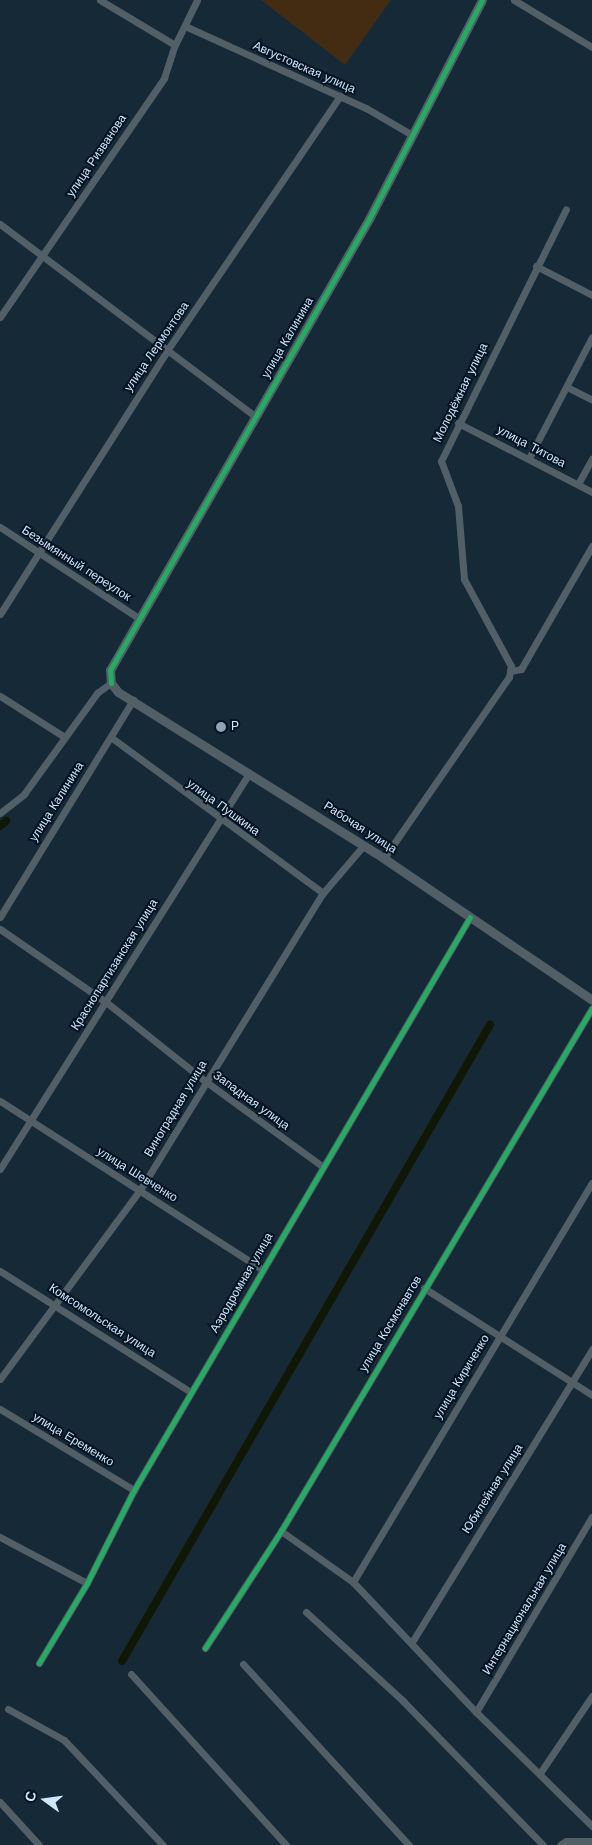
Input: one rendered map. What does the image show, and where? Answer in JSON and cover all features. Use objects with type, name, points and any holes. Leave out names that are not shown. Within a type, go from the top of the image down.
[{"type":"street","points":[[100,0],[175,45]]},
{"type":"street","name":"улица Ризванова","points":[[0,317],[164,78],[175,45],[197,0]]},
{"type":"street","name":"улица Калинина","points":[[111,684],[110,670],[369,219],[482,0]]},
{"type":"street","points":[[514,0],[592,47]]},
{"type":"street","name":"Августовская улица","points":[[185,26],[340,96],[412,135]]},
{"type":"street","name":"улица Лермонтова","points":[[0,614],[166,352],[340,96]]},
{"type":"street","name":"Молодёжная улица","points":[[509,674],[511,666],[464,579],[458,506],[441,461],[458,423],[566,209]]},
{"type":"street","points":[[0,224],[43,254],[166,352],[255,416]]},
{"type":"street","points":[[536,266],[592,296]]},
{"type":"street","points":[[528,458],[592,337]]},
{"type":"street","points":[[567,387],[592,400]]},
{"type":"street","name":"улица Титова","points":[[458,423],[592,492]]},
{"type":"street","points":[[578,484],[592,459]]},
{"type":"street","name":"Безымянный переулок","points":[[0,527],[140,619]]},
{"type":"street","points":[[384,858],[509,674],[521,669],[592,546]]},
{"type":"street","points":[[0,813],[24,794],[64,736],[97,693],[111,684]]},
{"type":"street","name":"Рабочая улица","points":[[111,684],[133,700],[384,858],[592,1000]]},
{"type":"street","points":[[0,696],[64,736]]},
{"type":"street","name":"улица Калинина","points":[[0,917],[112,738],[133,700]]},
{"type":"street","name":"улица Пушкина","points":[[112,738],[220,820],[323,893]]},
{"type":"street","name":"Краснопартизанская улица","points":[[0,1169],[250,773]]},
{"type":"street","name":"Виноградная улица","points":[[0,1379],[140,1190],[205,1081],[323,893],[364,845]]},
{"type":"street","name":"Аэродромная улица","points":[[39,1663],[87,1583],[134,1490],[322,1166],[470,917]]},
{"type":"street","name":"Западная улица","points":[[0,929],[106,1002],[205,1081],[322,1166]]},
{"type":"street","name":"улица Космонавтов","points":[[205,1648],[281,1531],[592,1008]]},
{"type":"street","name":"улица Шевченко","points":[[0,1100],[262,1269]]},
{"type":"street","name":"улица Кириченко","points":[[353,1582],[592,1183]]},
{"type":"street","name":"Комсомольская улица","points":[[0,1271],[191,1392]]},
{"type":"street","points":[[424,1288],[592,1395]]},
{"type":"street","name":"Юбилейная улица","points":[[412,1642],[592,1349]]},
{"type":"street","name":"улица Еременко","points":[[0,1409],[134,1490]]},
{"type":"street","name":"Интернациональная улица","points":[[476,1712],[592,1517]]},
{"type":"street","points":[[281,1531],[353,1582],[412,1642],[476,1712],[592,1826]]},
{"type":"street","points":[[0,1537],[87,1583]]},
{"type":"street","points":[[306,1612],[403,1701],[543,1845]]},
{"type":"street","points":[[243,1664],[409,1845]]},
{"type":"street","points":[[131,1674],[286,1845]]},
{"type":"street","points":[[540,1773],[592,1696]]},
{"type":"street","points":[[8,1710],[64,1740],[163,1845]]},
{"type":"street","points":[[0,1802],[39,1845]]},
{"type":"street","points":[[560,1845],[566,1841],[592,1841]]},
{"type":"shaded area","points":[[261,0],[391,0],[345,65]]},
{"type":"waterway","points":[[0,826],[6,821]]},
{"type":"waterway","points":[[122,1661],[490,1025]]},
{"type":"cycle path","points":[[111,683],[110,670],[369,219],[482,0]]},
{"type":"cycle path","points":[[39,1663],[87,1583],[134,1490],[470,917]]},
{"type":"cycle path","points":[[205,1648],[281,1531],[592,1008]]},
{"type":"place","name":"Р","points":[[221,727]]}]
